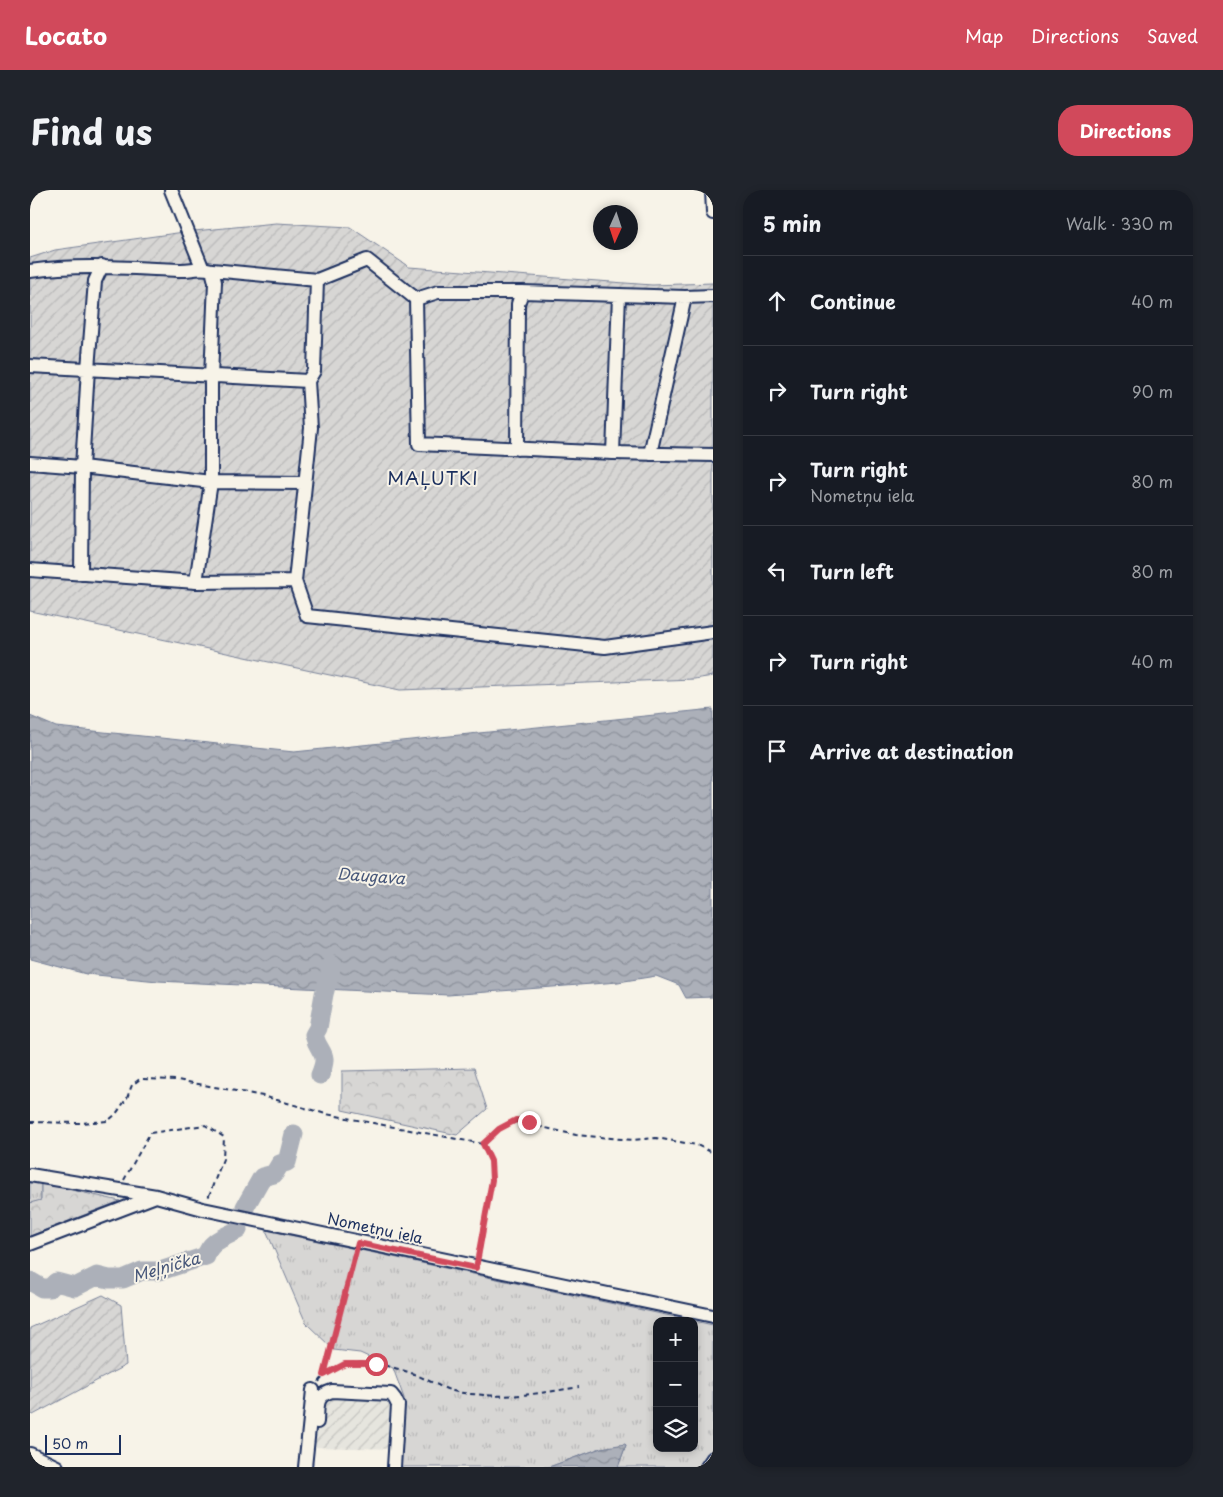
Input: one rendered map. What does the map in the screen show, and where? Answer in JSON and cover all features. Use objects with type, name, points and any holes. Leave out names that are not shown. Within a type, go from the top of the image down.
[{"type":"street","points":[[171,190],[207,269],[215,282],[210,377],[211,482],[196,582]]},
{"type":"street","points":[[712,190],[713,213]]},
{"type":"street","points":[[30,271],[58,267],[102,266],[182,270],[207,269],[317,280],[367,260],[416,299]]},
{"type":"street","points":[[80,574],[82,467],[88,369],[95,281],[102,266]]},
{"type":"street","points":[[317,280],[314,371],[308,381],[311,428],[295,581],[308,616],[605,647],[713,632]]},
{"type":"street","points":[[416,299],[438,292],[713,296]]},
{"type":"street","points":[[517,449],[518,304],[522,292]]},
{"type":"street","points":[[613,453],[619,295]]},
{"type":"street","points":[[650,454],[685,297]]},
{"type":"street","points":[[416,299],[419,444],[613,453],[713,455]]},
{"type":"street","points":[[30,366],[308,381]]},
{"type":"street","points":[[30,463],[211,482],[305,483]]},
{"type":"street","points":[[30,570],[196,582],[295,581]]},
{"type":"street","name":"Nometņu iela","points":[[30,1175],[156,1196],[203,1209],[358,1243],[713,1316]]},
{"type":"street","points":[[30,1244],[156,1196]]},
{"type":"street","points":[[305,1467],[313,1390]]},
{"type":"street","points":[[317,1422],[318,1402],[324,1393],[332,1391],[391,1394],[398,1405],[394,1467]]},
{"type":"street","points":[[30,1454],[57,1467]]},
{"type":"street","points":[[707,1467],[713,1458]]},
{"type":"path","points":[[30,1122],[80,1123],[108,1121],[116,1114],[127,1098],[132,1085],[140,1079],[177,1080],[263,1096],[326,1114],[483,1144]]},
{"type":"path","points":[[483,1144],[499,1129],[516,1120],[576,1134],[633,1140],[656,1138],[697,1145],[713,1153]]},
{"type":"path","points":[[118,1189],[150,1133],[205,1125],[224,1137],[224,1148],[223,1159],[203,1209]]},
{"type":"path","points":[[476,1268],[492,1180],[491,1161],[483,1144]]},
{"type":"path","points":[[313,1390],[324,1375],[358,1243]]},
{"type":"path","points":[[324,1375],[345,1364],[376,1364],[409,1372],[454,1392],[486,1396],[526,1395],[579,1387]]},
{"type":"shaded area","points":[[388,1390],[400,1449],[312,1447],[319,1393]]},
{"type":"green space","points":[[276,223],[350,227],[409,267],[652,285],[713,283],[713,676],[694,679],[400,690],[30,611],[30,258],[55,250],[184,232]]},
{"type":"green space","points":[[474,1068],[487,1109],[457,1135],[342,1110],[342,1071]]},
{"type":"green space","points":[[30,1182],[41,1183],[41,1201],[30,1203]]},
{"type":"green space","points":[[41,1183],[120,1201],[30,1236],[30,1203],[41,1200]]},
{"type":"green space","points":[[266,1230],[675,1317],[653,1317],[653,1452],[698,1452],[698,1322],[713,1325],[713,1450],[701,1467],[618,1467],[626,1445],[601,1448],[549,1467],[399,1467],[404,1398],[393,1368],[360,1353],[334,1350],[306,1323]]},
{"type":"green space","points":[[103,1295],[121,1305],[126,1365],[33,1415],[30,1412],[30,1328]]},
{"type":"water","name":"Daugava","points":[[713,709],[713,997],[686,998],[679,985],[656,976],[618,982],[448,995],[158,981],[86,974],[30,959],[30,716],[56,727],[294,752]]},
{"type":"water","points":[[625,1444],[618,1467],[549,1467],[601,1448]]},
{"type":"waterway","name":"Meļņička","points":[[320,1075],[324,1057],[314,1035],[318,1028],[324,994],[332,965]]},
{"type":"waterway","name":"Meļņička","points":[[245,1207],[262,1177],[274,1174],[280,1164],[287,1162],[294,1134]]},
{"type":"waterway","name":"Meļņička","points":[[30,1281],[42,1288],[50,1288],[56,1282],[75,1287],[97,1276],[109,1279],[123,1279],[142,1271],[160,1271],[206,1256],[214,1243],[238,1230]]},
{"type":"district","name":"MAĻUTKI","points":[[433,479]]},
{"type":"route","points":[[376,1364],[345,1364],[324,1375],[358,1243],[476,1268],[492,1180],[491,1161],[483,1144],[499,1129],[516,1120],[529,1122]]}]
